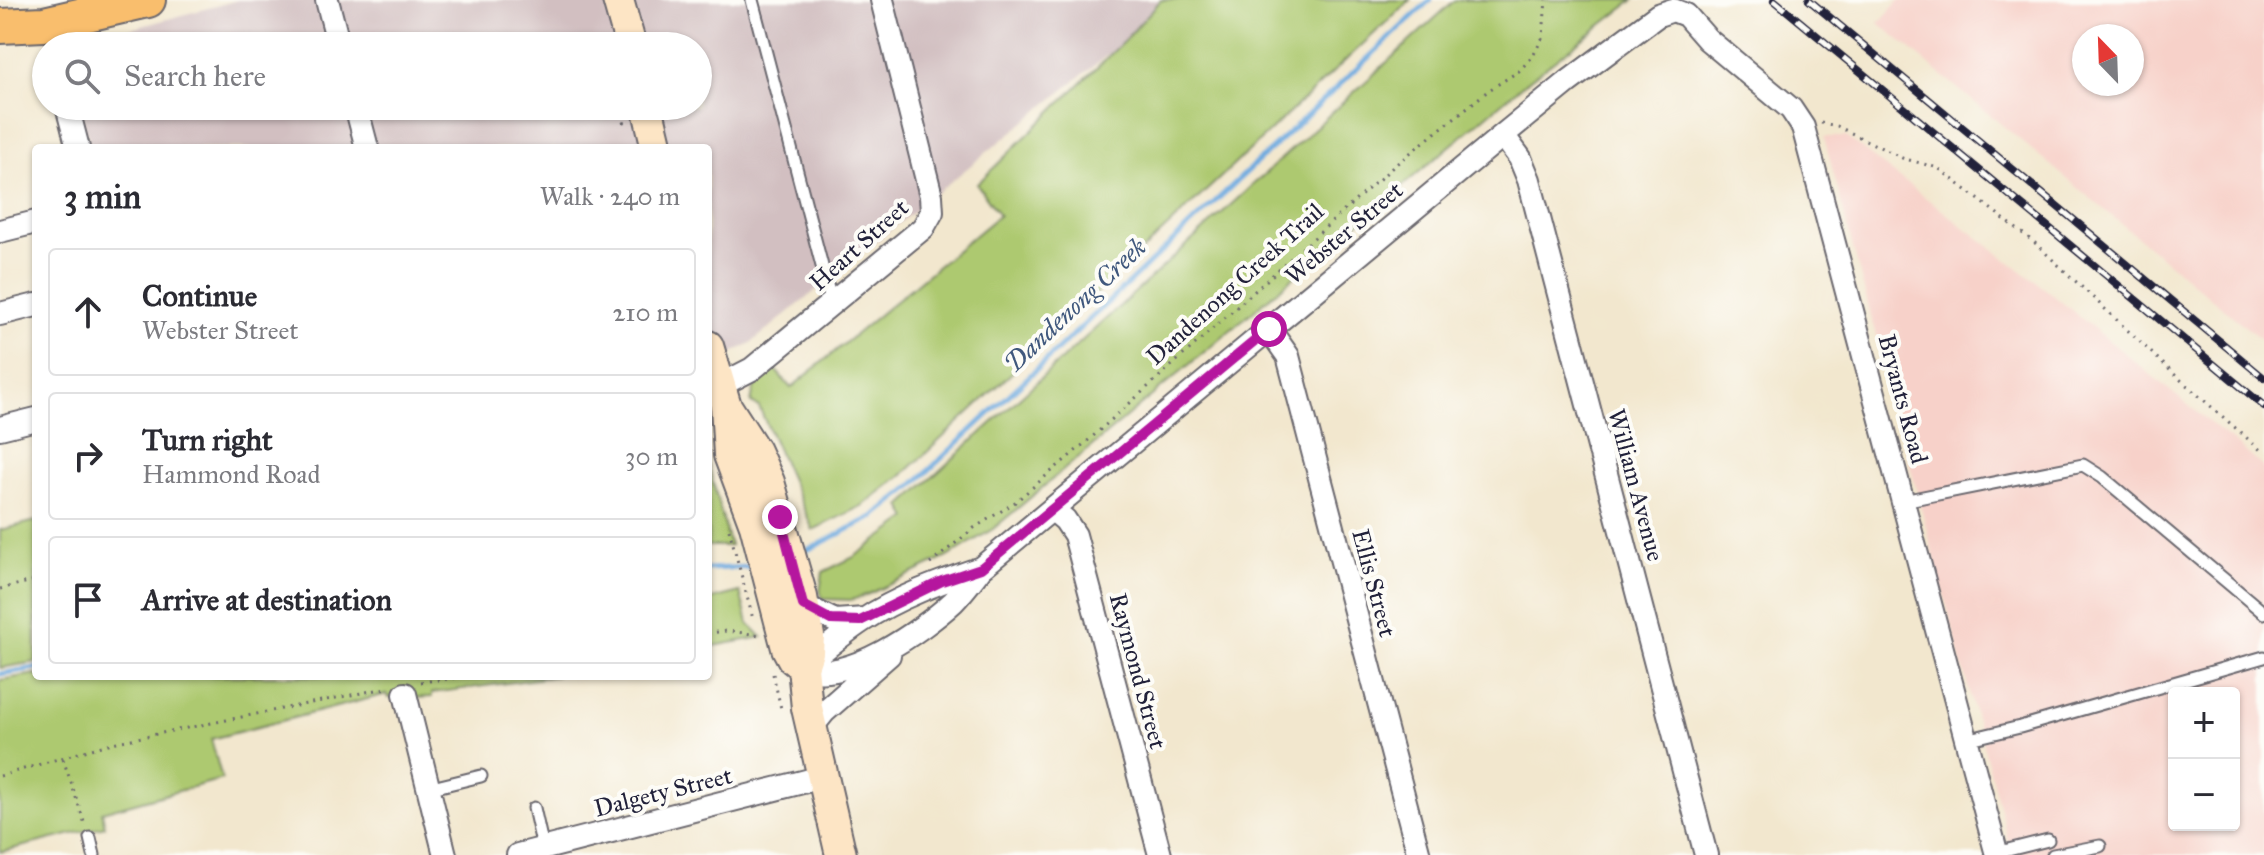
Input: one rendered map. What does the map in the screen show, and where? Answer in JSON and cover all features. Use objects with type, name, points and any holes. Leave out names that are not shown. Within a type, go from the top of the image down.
[{"type":"main road","points":[[0,26],[44,23],[148,0]]},
{"type":"main road","points":[[620,2],[628,32]]},
{"type":"main road","points":[[650,120],[656,144]]},
{"type":"main road","points":[[712,360],[722,396],[729,455],[783,603],[787,648],[793,659],[803,667],[811,728],[841,855]]},
{"type":"street","points":[[327,0],[335,32]]},
{"type":"street","name":"Heart Street","points":[[722,396],[923,228],[932,212],[932,200],[882,0]]},
{"type":"street","name":"Bryants Road","points":[[1673,10],[1686,15],[1707,39],[1791,109],[1803,127],[1997,854]]},
{"type":"street","name":"Webster Street","points":[[811,728],[824,712],[910,635],[952,603],[981,568],[1503,135],[1658,15],[1673,10]]},
{"type":"street","points":[[71,120],[77,144]]},
{"type":"street","points":[[360,120],[366,144]]},
{"type":"street","name":"William Avenue","points":[[1503,135],[1520,158],[1529,180],[1706,855]]},
{"type":"street","points":[[0,231],[32,223]]},
{"type":"street","points":[[0,314],[32,306]]},
{"type":"street","name":"Ellis Street","points":[[1269,329],[1288,356],[1419,855]]},
{"type":"street","points":[[0,428],[32,420]]},
{"type":"street","name":"Raymond Street","points":[[1052,509],[1075,535],[1160,855]]},
{"type":"street","name":"Webster Street","points":[[803,667],[865,619],[942,581],[981,568]]},
{"type":"street","name":"Webster Street","points":[[783,603],[835,621],[865,619]]},
{"type":"street","name":"Webster Street","points":[[803,667],[818,671],[856,663],[910,635]]},
{"type":"street","points":[[402,688],[445,855]]},
{"type":"street","name":"Dalgety Street","points":[[518,855],[822,777]]},
{"type":"lane","points":[[752,0],[832,304]]},
{"type":"lane","points":[[1903,501],[2083,465],[2102,477],[2264,613]]},
{"type":"lane","points":[[1966,740],[2264,657]]},
{"type":"lane","points":[[428,789],[481,776]]},
{"type":"lane","points":[[534,808],[543,848]]},
{"type":"lane","points":[[90,838],[94,855]]},
{"type":"lane","points":[[1997,854],[2048,840]]},
{"type":"lane","points":[[2053,855],[2100,846]]},
{"type":"path","name":"Dandenong Creek Trail","points":[[924,571],[974,528],[1014,503],[1133,402],[1395,165],[1489,90],[1519,71],[1533,56],[1543,37],[1546,0]]},
{"type":"path","points":[[624,120],[627,134]]},
{"type":"path","points":[[1803,127],[1827,123],[1902,158],[1938,168],[2035,243],[2174,374],[2264,453]]},
{"type":"path","points":[[754,522],[783,603]]},
{"type":"path","points":[[0,589],[32,581]]},
{"type":"path","points":[[712,633],[727,631],[764,636]]},
{"type":"path","points":[[0,776],[112,743],[450,680]]},
{"type":"path","points":[[63,758],[90,838]]},
{"type":"shaded area","points":[[238,0],[1161,0],[1123,42],[751,343],[712,364],[712,144],[90,144],[84,120],[712,120],[712,32],[120,32]]},
{"type":"shaded area","points":[[1899,0],[2264,0],[2264,342],[1879,23]]},
{"type":"shaded area","points":[[1824,137],[1846,137],[2048,291],[2264,467],[2264,855],[2012,855]]},
{"type":"green space","points":[[1161,0],[1410,0],[908,470],[862,506],[813,530],[759,407],[751,403],[755,384],[772,366],[791,388],[999,215],[977,184],[1123,42]]},
{"type":"green space","points":[[1455,0],[1634,0],[1530,79],[993,529],[947,557],[871,593],[852,600],[823,599],[820,591],[823,572],[854,557],[908,518],[901,506]]},
{"type":"green space","points":[[712,479],[730,546],[712,546]]},
{"type":"green space","points":[[32,522],[32,663],[0,668],[0,530]]},
{"type":"green space","points":[[740,592],[748,623],[762,637],[712,646],[712,599]]},
{"type":"green space","points":[[32,675],[32,680],[528,680],[432,693],[432,697],[411,698],[409,693],[389,698],[387,694],[211,739],[222,779],[102,812],[105,826],[0,852],[0,680]]},
{"type":"waterway","name":"Dandenong Creek","points":[[799,554],[873,517],[912,486],[1430,0]]},
{"type":"waterway","name":"Dandenong Creek","points":[[712,569],[755,567]]},
{"type":"waterway","name":"Dandenong Creek","points":[[0,674],[32,669]]},
{"type":"railway","points":[[1774,0],[2264,406]]},
{"type":"railway","points":[[1809,0],[2264,378]]},
{"type":"route","points":[[780,517],[803,605],[835,621],[865,619],[942,581],[981,568],[1269,329]]}]
